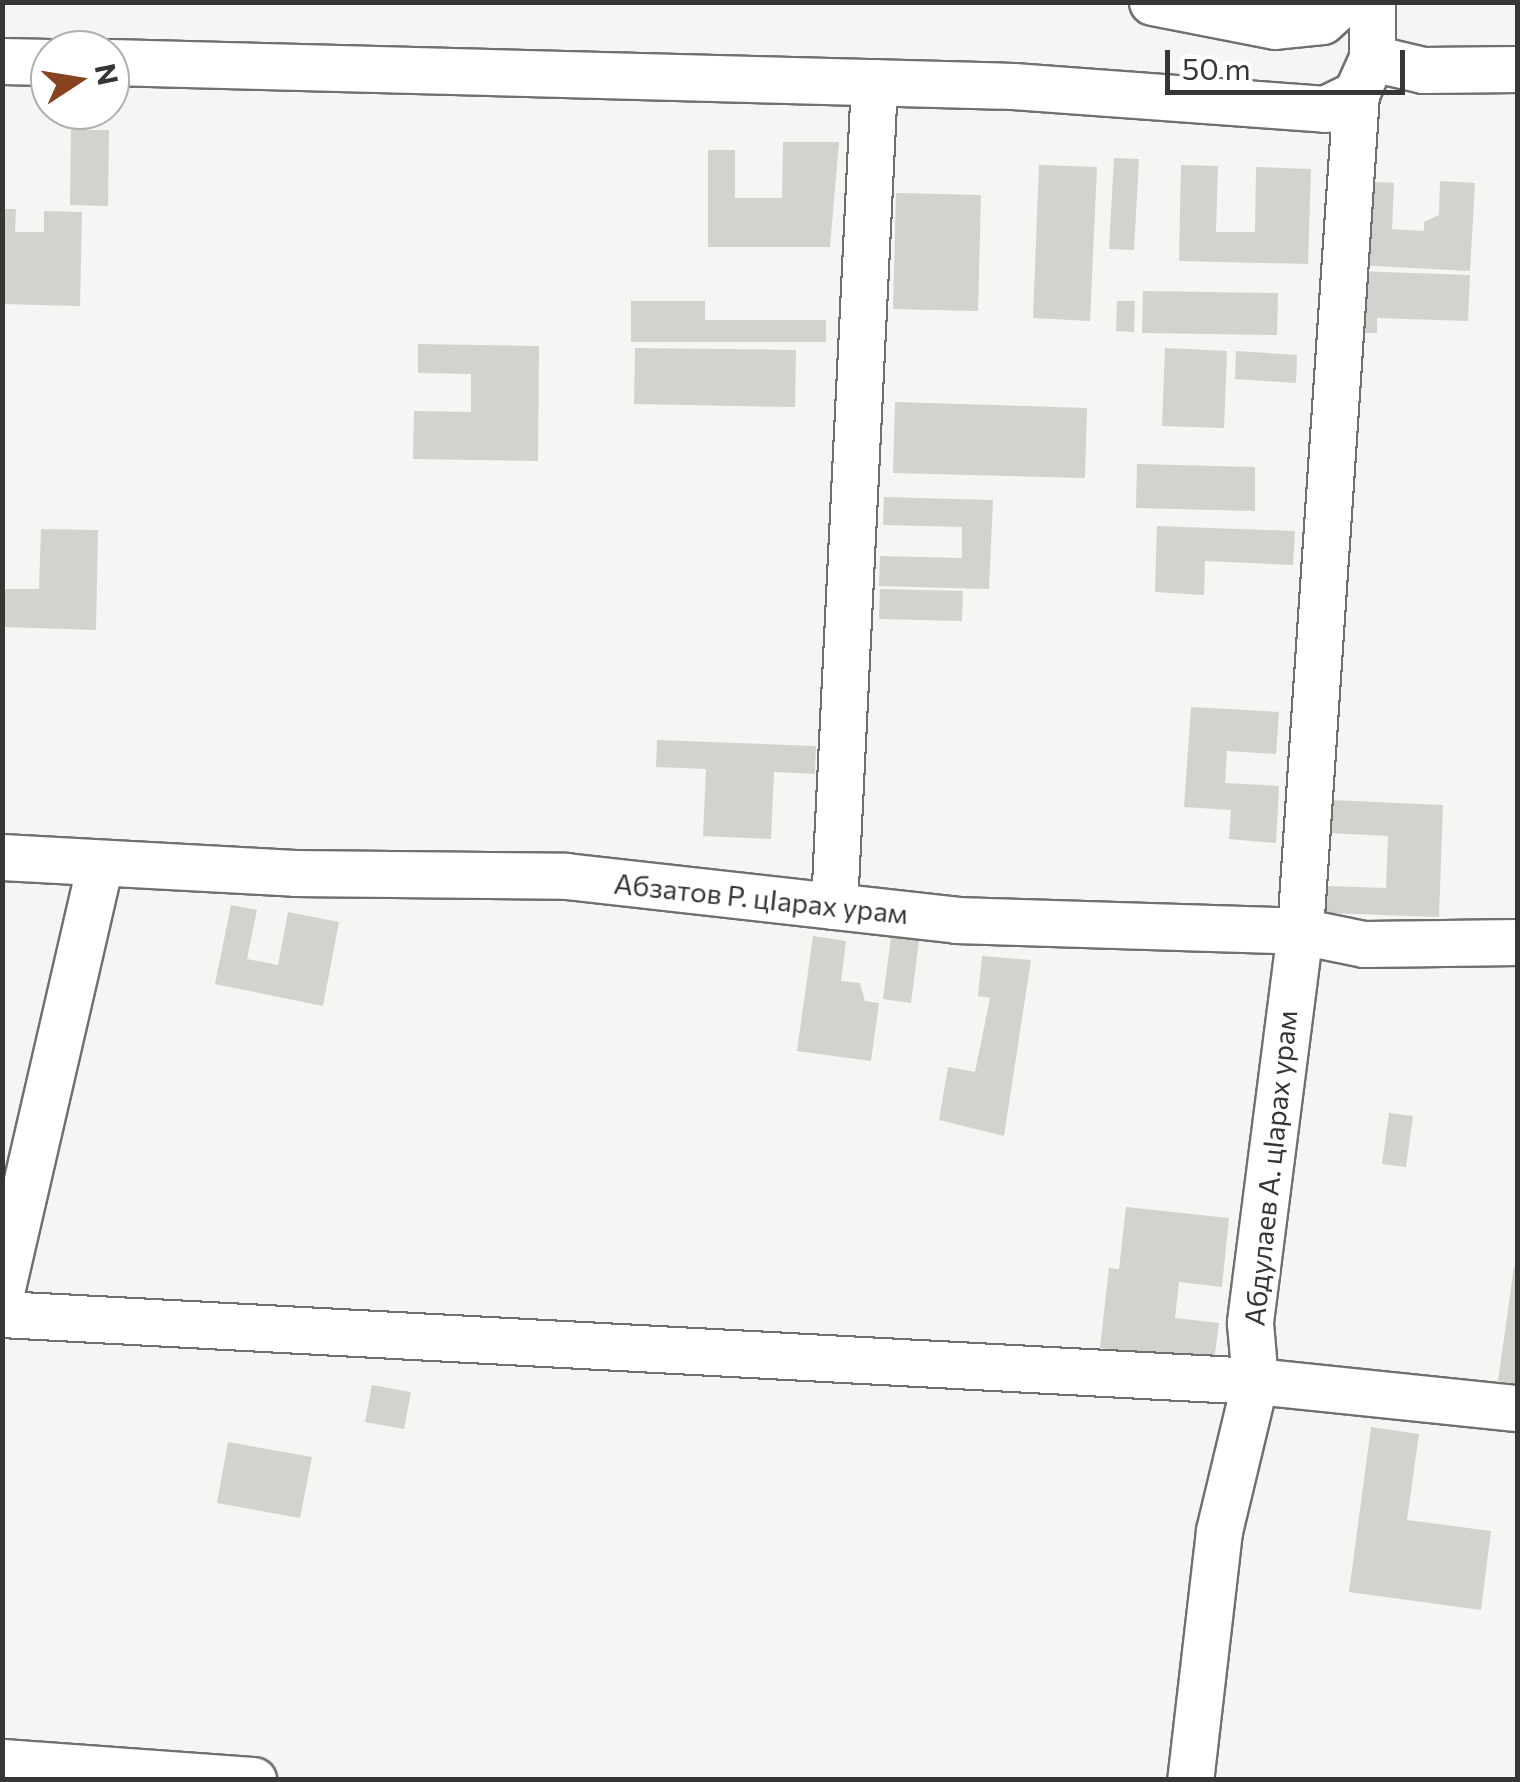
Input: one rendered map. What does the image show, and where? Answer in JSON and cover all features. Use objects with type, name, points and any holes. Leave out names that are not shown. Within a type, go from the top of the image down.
[{"type":"street","points":[[1152,2],[1275,26],[1322,21],[1343,2]]},
{"type":"street","name":"Абдулаев А. цIарах урам","points":[[1190,1780],[1219,1532],[1255,1381],[1250,1323],[1300,931],[1372,2]]},
{"type":"street","points":[[2,61],[30,62]]},
{"type":"street","points":[[130,63],[874,82],[1326,109],[1364,76],[1518,68]]},
{"type":"street","points":[[834,906],[874,82]]},
{"type":"street","name":"Абзатов Р. цIарах урам","points":[[2,857],[100,866],[566,876],[956,920],[1300,931],[1364,944],[1518,942]]},
{"type":"street","points":[[2,1288],[100,866]]},
{"type":"street","points":[[2,1314],[1255,1381],[1518,1408]]},
{"type":"street","points":[[2,1762],[253,1780]]},
{"type":"building","points":[[71,130],[109,130],[108,206],[70,205]]},
{"type":"building","points":[[783,142],[839,142],[830,247],[708,247],[708,150],[735,150],[735,198],[782,198]]},
{"type":"building","points":[[1114,158],[1139,159],[1134,250],[1109,249]]},
{"type":"building","points":[[1039,165],[1097,167],[1090,321],[1033,318]]},
{"type":"building","points":[[1181,165],[1218,166],[1216,232],[1255,232],[1256,167],[1311,169],[1308,264],[1179,261]]},
{"type":"building","points":[[1359,181],[1394,183],[1392,229],[1424,231],[1424,222],[1439,215],[1440,181],[1475,183],[1470,271],[1355,265]]},
{"type":"building","points":[[896,193],[981,195],[978,311],[893,309]]},
{"type":"building","points":[[2,209],[16,209],[15,232],[44,232],[44,211],[82,212],[80,306],[2,304]]},
{"type":"building","points":[[1355,271],[1470,275],[1468,321],[1377,318],[1377,333],[1353,333]]},
{"type":"building","points":[[1143,291],[1278,293],[1277,335],[1142,333]]},
{"type":"building","points":[[631,301],[705,301],[705,320],[826,320],[826,342],[631,342]]},
{"type":"building","points":[[1117,301],[1135,301],[1134,332],[1116,331]]},
{"type":"building","points":[[418,344],[539,346],[538,461],[413,459],[414,411],[471,412],[471,374],[418,373]]},
{"type":"building","points":[[635,348],[796,350],[795,407],[634,404]]},
{"type":"building","points":[[1165,348],[1227,351],[1224,428],[1162,426]]},
{"type":"building","points":[[1236,351],[1297,355],[1296,383],[1235,379]]},
{"type":"building","points":[[895,402],[1087,408],[1085,478],[893,473]]},
{"type":"building","points":[[1137,464],[1255,467],[1255,511],[1136,508]]},
{"type":"building","points":[[884,497],[993,500],[989,589],[879,586],[880,556],[962,558],[962,527],[883,525]]},
{"type":"building","points":[[1157,526],[1295,531],[1293,565],[1205,561],[1204,595],[1155,592]]},
{"type":"building","points":[[41,529],[98,530],[96,630],[2,627],[2,589],[39,589]]},
{"type":"building","points":[[880,589],[963,591],[962,621],[879,619]]},
{"type":"building","points":[[1191,707],[1279,712],[1276,754],[1227,751],[1225,783],[1279,786],[1276,843],[1229,839],[1231,810],[1184,807]]},
{"type":"building","points":[[657,740],[816,746],[815,774],[774,772],[771,839],[703,836],[706,769],[656,767]]},
{"type":"building","points":[[1330,800],[1443,805],[1439,917],[1326,913],[1327,886],[1386,888],[1388,836],[1329,833]]},
{"type":"building","points":[[231,905],[257,910],[247,959],[278,965],[288,912],[339,922],[323,1006],[215,984]]},
{"type":"building","points":[[813,936],[846,941],[841,981],[860,983],[865,1001],[879,1003],[871,1061],[797,1051]]},
{"type":"building","points":[[891,937],[919,940],[911,1003],[883,999]]},
{"type":"building","points":[[982,956],[1031,960],[1004,1136],[939,1120],[948,1067],[975,1072],[990,998],[978,996]]},
{"type":"building","points":[[1389,1113],[1413,1116],[1406,1167],[1382,1164]]},
{"type":"building","points":[[1126,1207],[1229,1218],[1222,1287],[1179,1282],[1175,1318],[1219,1323],[1214,1361],[1100,1348],[1109,1268],[1119,1269]]},
{"type":"building","points":[[1514,1267],[1518,1268],[1518,1384],[1498,1381]]},
{"type":"building","points":[[372,1385],[411,1392],[404,1429],[365,1422]]},
{"type":"building","points":[[1371,1427],[1419,1434],[1407,1520],[1491,1531],[1481,1610],[1349,1592]]},
{"type":"building","points":[[228,1442],[312,1457],[300,1518],[217,1503]]}]
